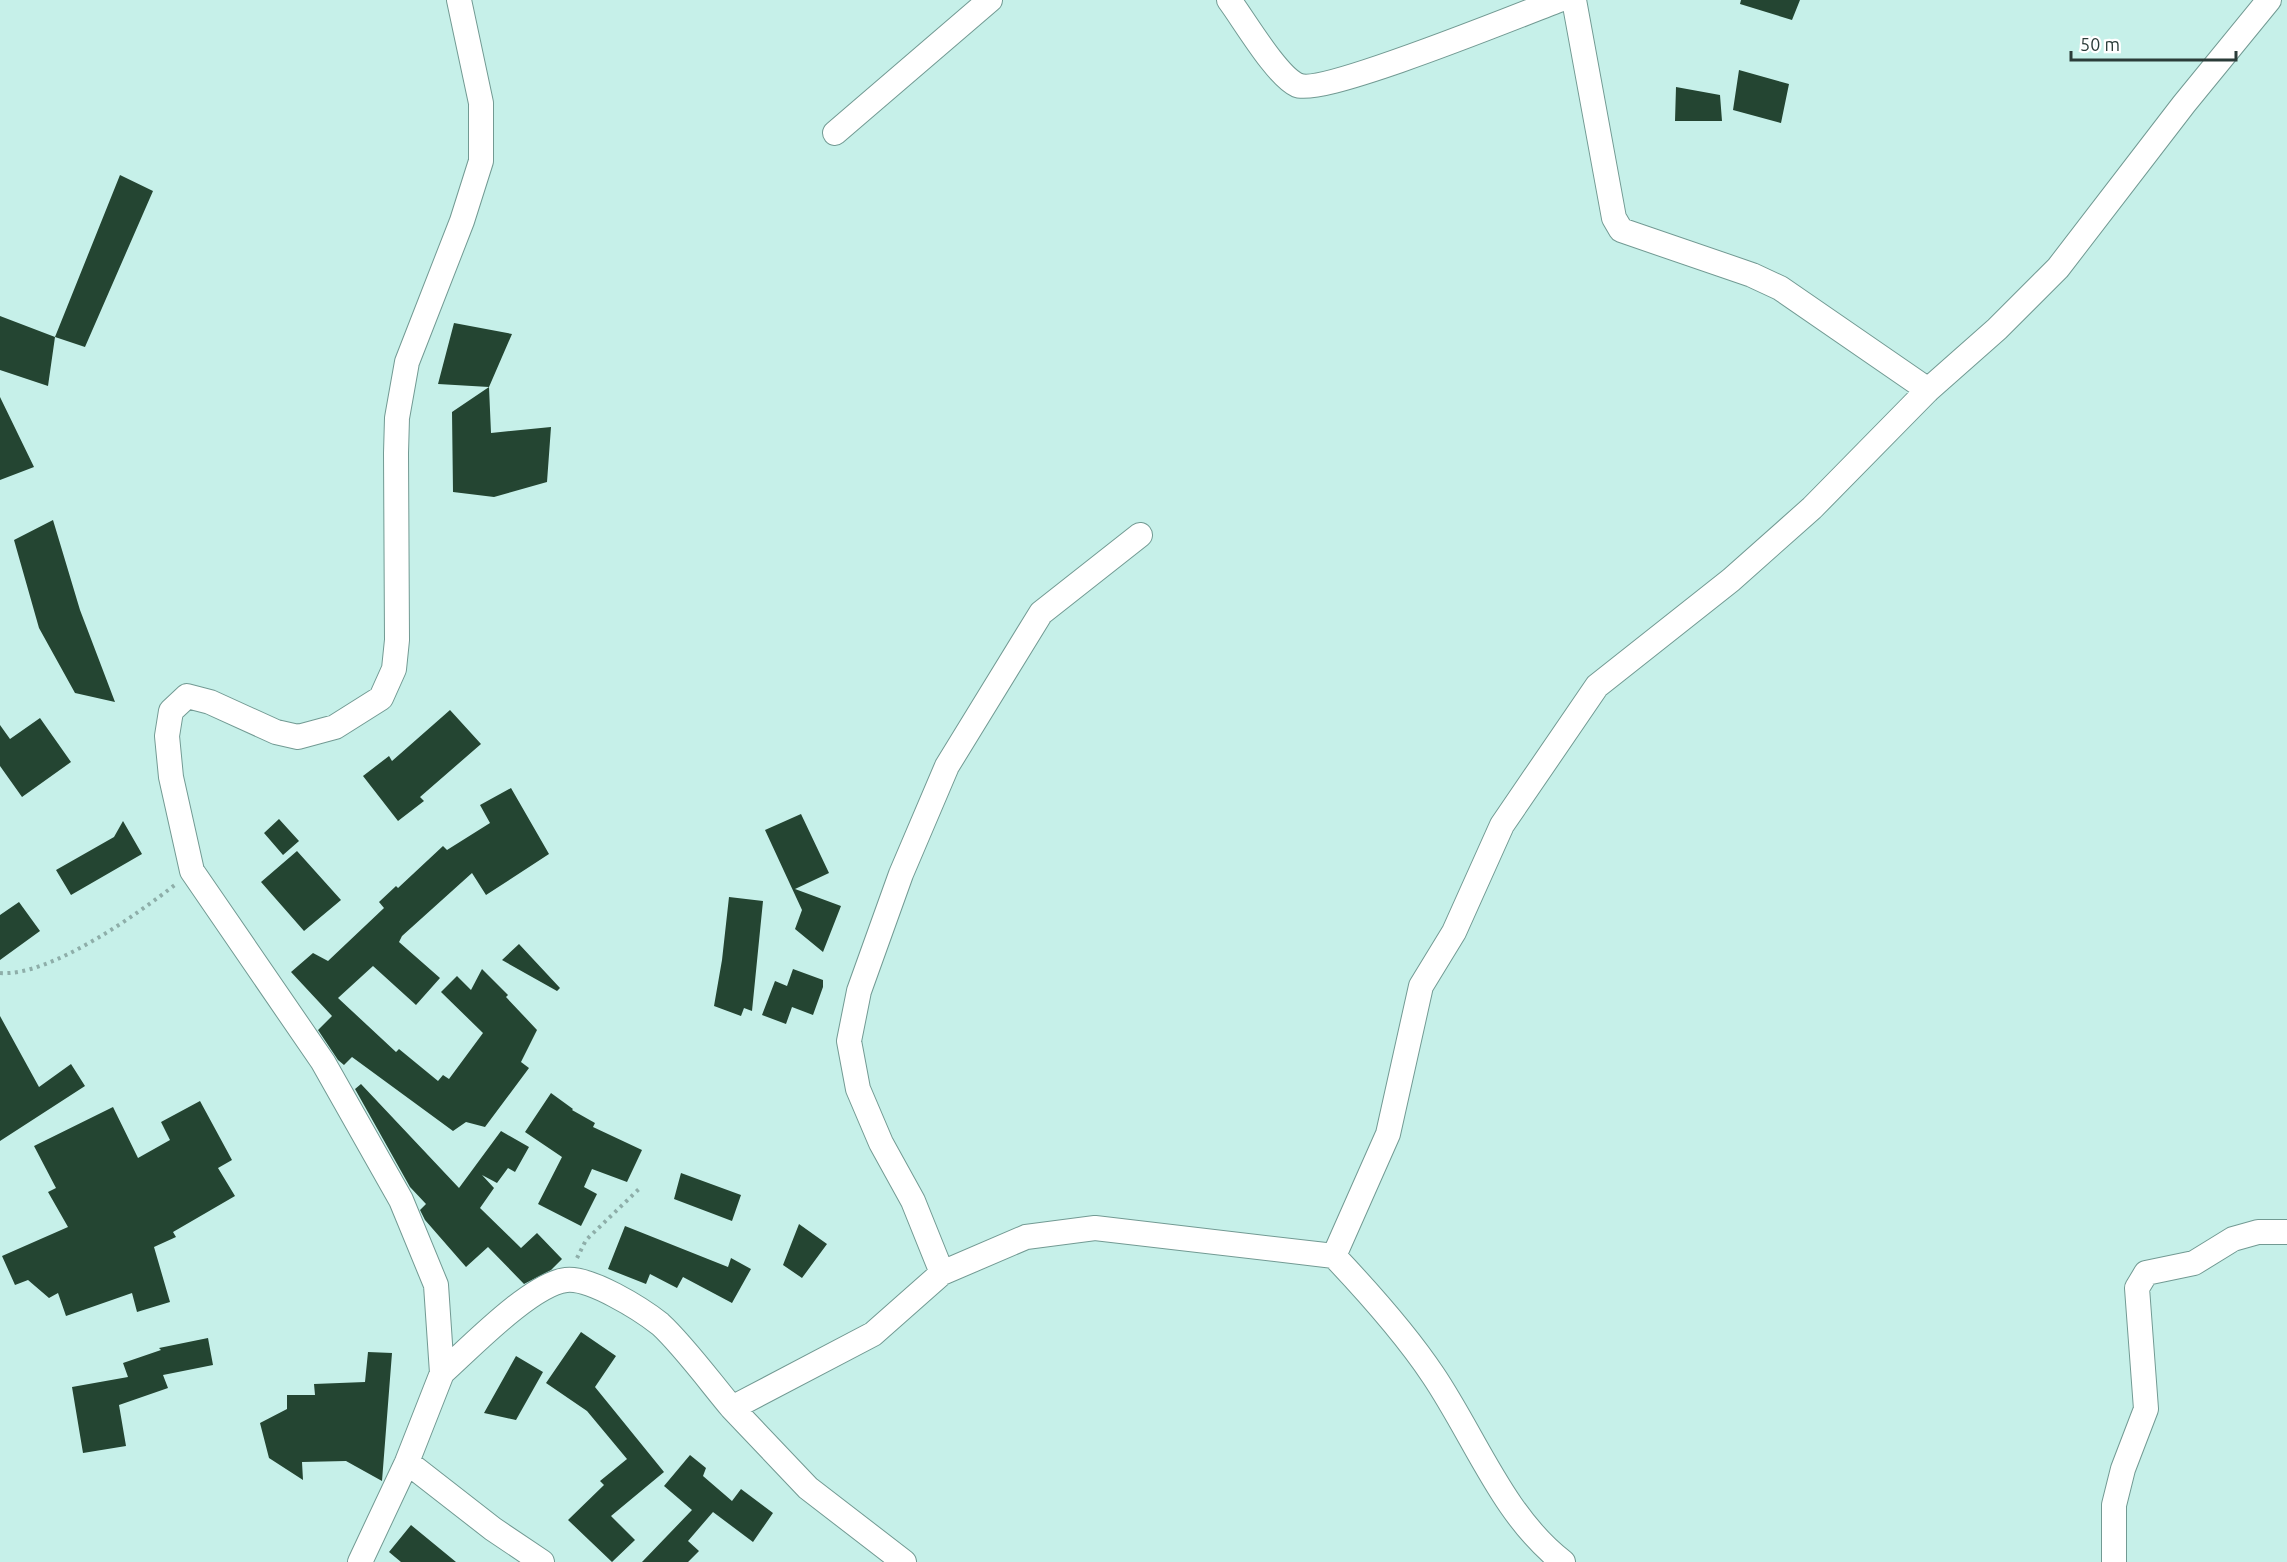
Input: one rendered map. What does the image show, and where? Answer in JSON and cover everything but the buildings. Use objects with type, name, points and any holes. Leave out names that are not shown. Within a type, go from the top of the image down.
[{"type":"street","points":[[360,1562],[407,1462],[442,1373],[436,1285],[402,1200],[323,1062],[192,871],[171,777],[167,736],[171,711],[187,696],[210,702],[276,732],[298,737],[334,728],[381,698],[394,669],[397,640],[396,442],[407,362],[462,221],[481,161],[481,103],[459,0]]},
{"type":"street","points":[[835,133],[990,0]]},
{"type":"street","points":[[1229,0],[1284,77],[1299,86],[1324,85],[1559,0]]},
{"type":"street","points":[[1574,0],[1614,218],[1621,230],[1752,275],[1780,288],[1928,390]]},
{"type":"street","points":[[1334,1256],[1388,1134],[1421,986],[1454,932],[1502,825],[1597,686],[1731,580],[1812,508],[1928,390],[1997,329],[2058,268],[2184,104],[2269,0]]},
{"type":"street","points":[[942,1273],[913,1201],[882,1143],[858,1089],[849,1041],[858,991],[901,874],[947,766],[1041,613],[1140,535]]},
{"type":"street","points":[[732,1408],[873,1334],[942,1273],[1026,1237],[1095,1228],[1334,1256],[1364,1288],[1433,1374],[1510,1502],[1541,1545],[1563,1562]]},
{"type":"street","points":[[2114,1562],[2114,1505],[2123,1469],[2146,1409],[2137,1288],[2146,1273],[2194,1263],[2233,1239],[2258,1232],[2287,1232]]},
{"type":"street","points":[[442,1373],[500,1320],[533,1294],[566,1280],[596,1284],[660,1324],[732,1408],[808,1488],[904,1562]]},
{"type":"street","points":[[407,1462],[493,1529],[542,1562]]},
{"type":"path","points":[[0,973],[8,974],[48,963],[137,915],[192,871]]},
{"type":"path","points":[[566,1280],[586,1240],[640,1188]]}]
